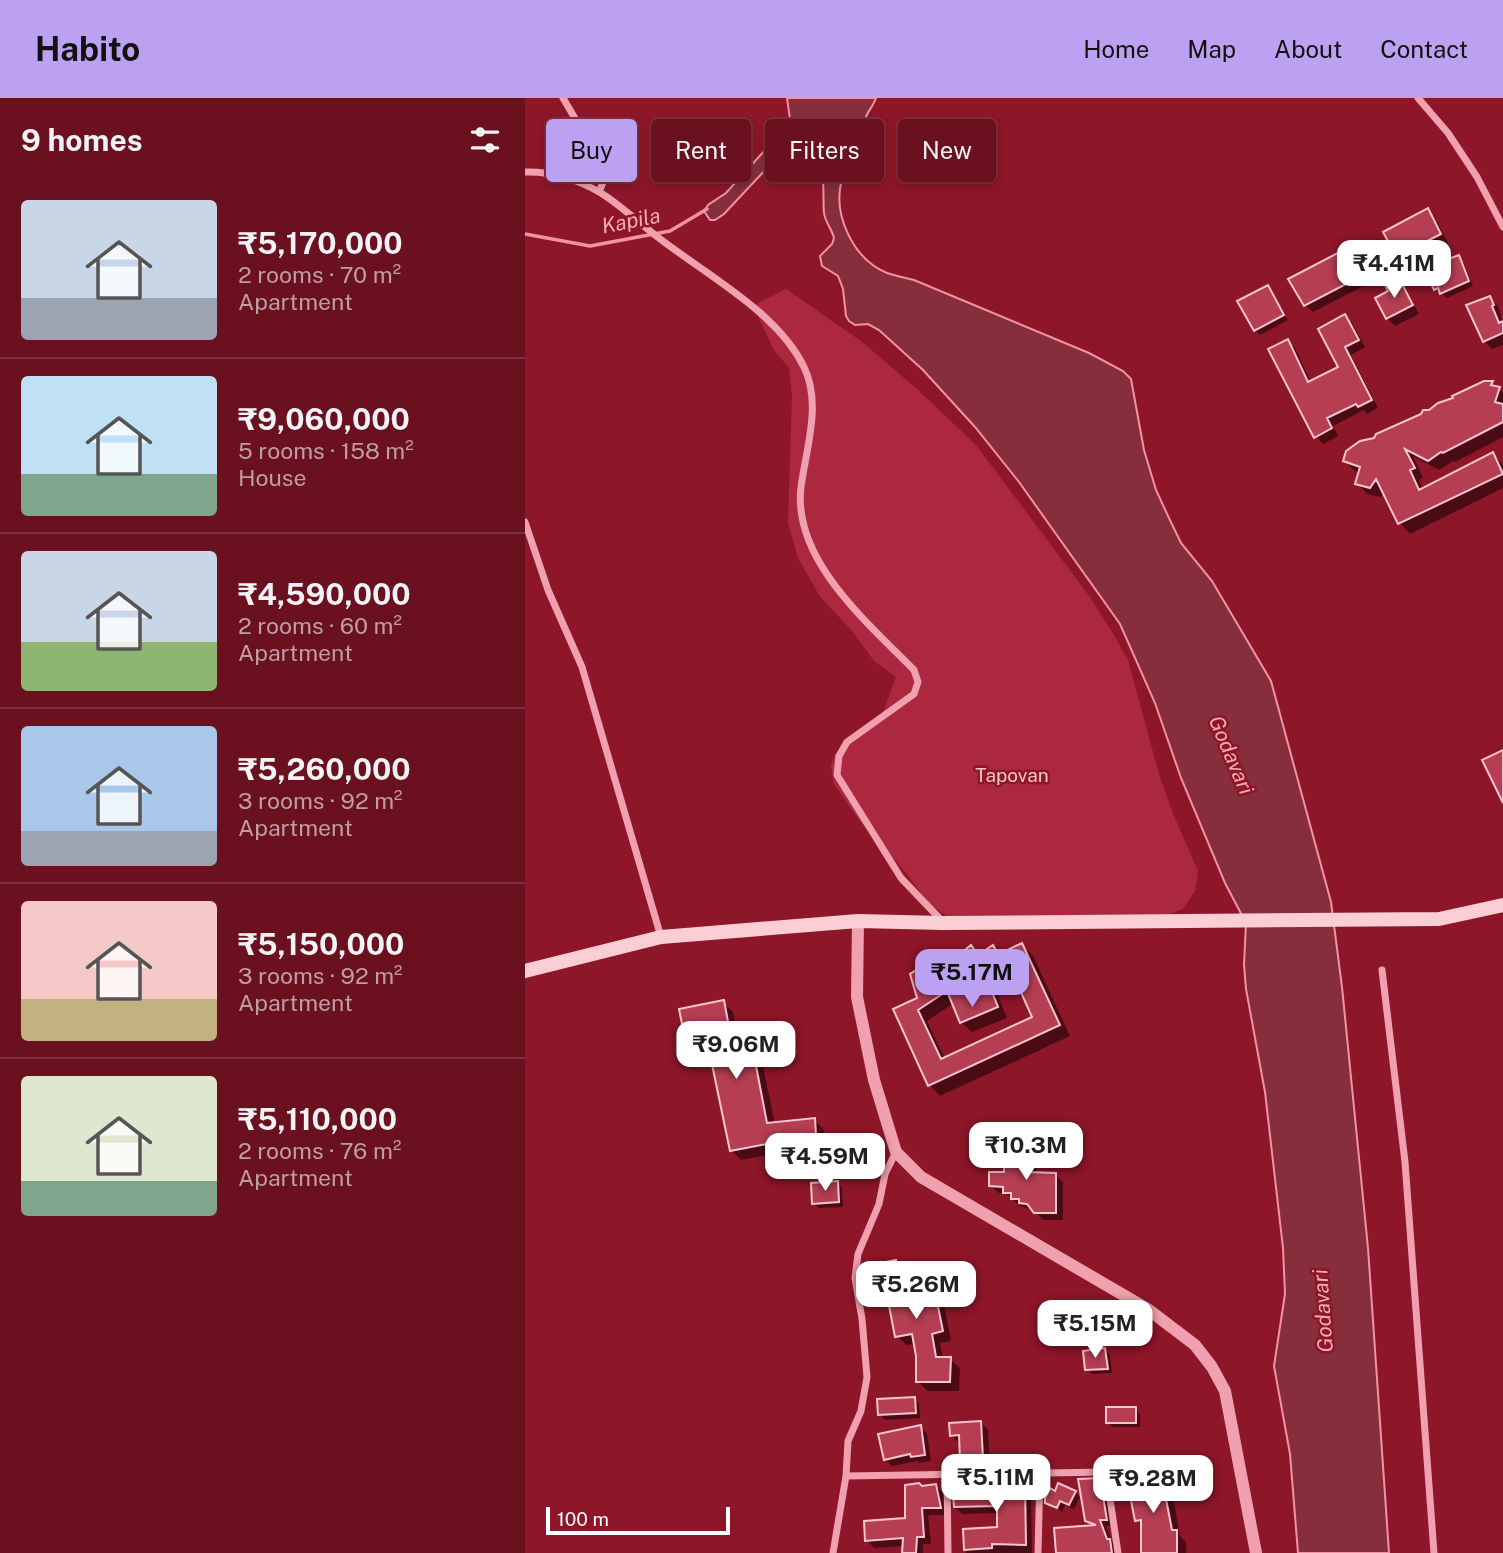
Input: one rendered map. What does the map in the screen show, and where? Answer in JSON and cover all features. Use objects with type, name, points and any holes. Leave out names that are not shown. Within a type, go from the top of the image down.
[{"type":"main road","points":[[525,971],[661,937],[858,921],[943,923],[1439,919],[1503,905]]},
{"type":"street","points":[[563,98],[607,173],[599,192]]},
{"type":"street","points":[[1418,98],[1448,133],[1477,177],[1503,227]]},
{"type":"street","points":[[525,172],[540,171],[566,178],[599,192],[760,313],[790,345],[805,369],[812,395],[812,421],[800,491],[805,529],[813,552],[841,594],[914,670],[918,682],[914,694],[847,743],[839,756],[837,775],[901,878],[943,923]]},
{"type":"street","points":[[525,522],[548,590],[582,667],[661,937]]},
{"type":"street","points":[[858,921],[857,997],[874,1080],[896,1152],[921,1177],[1149,1310],[1195,1345],[1212,1367],[1225,1391],[1256,1553]]},
{"type":"street","points":[[1382,970],[1405,1162],[1434,1553]]},
{"type":"street","points":[[833,1553],[846,1476],[848,1441],[861,1411],[867,1377],[855,1279],[858,1254],[879,1203],[885,1174],[896,1152]]},
{"type":"street","points":[[846,1476],[1106,1472],[1118,1553]]},
{"type":"street","points":[[1038,1553],[1040,1473]]},
{"type":"street","points":[[947,1474],[948,1553]]},
{"type":"green space","name":"Tapovan","points":[[786,289],[861,341],[976,445],[1090,597],[1128,660],[1159,774],[1198,871],[1195,891],[1183,909],[1162,917],[954,921],[929,904],[907,874],[859,820],[834,784],[831,766],[835,754],[879,723],[896,677],[874,661],[852,631],[819,595],[798,558],[788,523],[792,395],[789,368],[774,350],[753,306]]},
{"type":"water","points":[[787,98],[876,98],[865,119],[790,119]]},
{"type":"water","points":[[765,150],[765,170],[724,214],[710,220],[704,211],[708,205],[726,193],[736,182],[751,182],[751,166]]},
{"type":"water","name":"Godavari","points":[[823,182],[842,182],[840,206],[848,234],[864,257],[875,266],[1089,353],[1123,371],[1131,379],[1144,450],[1156,490],[1181,543],[1212,581],[1271,681],[1331,902],[1368,1248],[1389,1553],[1298,1553],[1290,1454],[1274,1366],[1285,1294],[1283,1248],[1265,1092],[1246,989],[1246,923],[1225,883],[1181,778],[1155,703],[1120,624],[1019,482],[975,427],[923,370],[879,330],[868,324],[855,325],[849,321],[838,276],[822,266],[820,256],[832,244],[834,238],[825,216]]},
{"type":"building","points":[[1428,208],[1441,234],[1400,255],[1396,247],[1392,249],[1383,232]]},
{"type":"building","points":[[1355,244],[1369,272],[1304,306],[1288,279]]},
{"type":"building","points":[[1459,255],[1469,281],[1440,294],[1438,288],[1434,290],[1424,268]]},
{"type":"building","points":[[1400,280],[1413,305],[1386,319],[1375,298],[1388,291],[1386,287]]},
{"type":"building","points":[[1268,285],[1284,315],[1254,331],[1237,301]]},
{"type":"building","points":[[1490,296],[1499,323],[1503,321],[1503,333],[1483,342],[1466,305]]},
{"type":"building","points":[[1345,314],[1359,340],[1345,347],[1372,400],[1358,407],[1356,404],[1327,418],[1332,428],[1314,438],[1268,349],[1288,339],[1308,382],[1338,367],[1318,329]]},
{"type":"building","points":[[1484,381],[1493,381],[1491,385],[1500,387],[1495,402],[1503,404],[1503,422],[1428,461],[1405,449],[1415,468],[1410,470],[1419,490],[1493,452],[1503,474],[1398,524],[1376,479],[1370,488],[1355,484],[1360,467],[1343,461],[1346,451],[1360,441],[1374,438],[1376,434]]},
{"type":"building","points":[[1503,750],[1503,803],[1482,760]]},
{"type":"building","points":[[1022,943],[1060,1025],[928,1086],[893,1009],[917,998],[910,974],[935,958],[943,968],[971,945],[978,955],[993,945],[999,956],[982,967],[998,1007],[960,1023],[947,991],[918,1010],[941,1059],[1032,1017],[1003,952]]},
{"type":"building","points":[[724,1000],[734,1054],[753,1050],[767,1123],[815,1118],[816,1135],[771,1139],[772,1143],[730,1151],[708,1045],[687,1049],[679,1009]]},
{"type":"building","points":[[1004,1149],[1030,1150],[1029,1172],[1056,1173],[1056,1213],[1034,1213],[1027,1204],[1019,1203],[1019,1199],[1011,1199],[1011,1193],[1003,1193],[1003,1187],[989,1186],[989,1172],[1004,1172]]},
{"type":"building","points":[[838,1181],[839,1202],[812,1204],[811,1183]]},
{"type":"building","points":[[896,1260],[903,1288],[933,1282],[943,1331],[932,1334],[936,1357],[951,1357],[950,1382],[916,1382],[916,1356],[912,1334],[895,1337],[884,1279],[875,1281],[871,1265]]},
{"type":"building","points":[[1105,1348],[1108,1369],[1085,1370],[1083,1351]]},
{"type":"building","points":[[915,1397],[916,1413],[878,1415],[877,1399]]},
{"type":"building","points":[[1106,1407],[1136,1407],[1136,1423],[1106,1423]]},
{"type":"building","points":[[981,1421],[983,1458],[960,1460],[959,1435],[950,1436],[949,1423]]},
{"type":"building","points":[[921,1425],[925,1455],[911,1457],[910,1454],[884,1460],[878,1434]]},
{"type":"building","points":[[1161,1473],[1172,1530],[1177,1530],[1177,1553],[1141,1553],[1141,1520],[1135,1521],[1127,1480]]},
{"type":"building","points":[[1100,1478],[1107,1520],[1100,1520],[1107,1539],[1110,1539],[1112,1553],[1056,1553],[1054,1528],[1096,1525],[1085,1521],[1078,1479]]},
{"type":"building","points":[[1025,1481],[1026,1545],[992,1544],[992,1548],[964,1550],[963,1529],[997,1527],[997,1506],[954,1507],[953,1494],[959,1492],[959,1487],[998,1486],[997,1482]]},
{"type":"building","points":[[919,1483],[922,1486],[936,1484],[941,1508],[922,1508],[924,1537],[917,1537],[916,1553],[902,1553],[903,1538],[865,1541],[864,1521],[905,1518],[905,1485]]},
{"type":"building","points":[[1058,1483],[1076,1491],[1069,1505],[1060,1501],[1057,1508],[1045,1503],[1045,1498],[1050,1488],[1055,1491]]},
{"type":"waterway","name":"Kapila","points":[[525,234],[590,246],[670,231],[707,209]]}]
